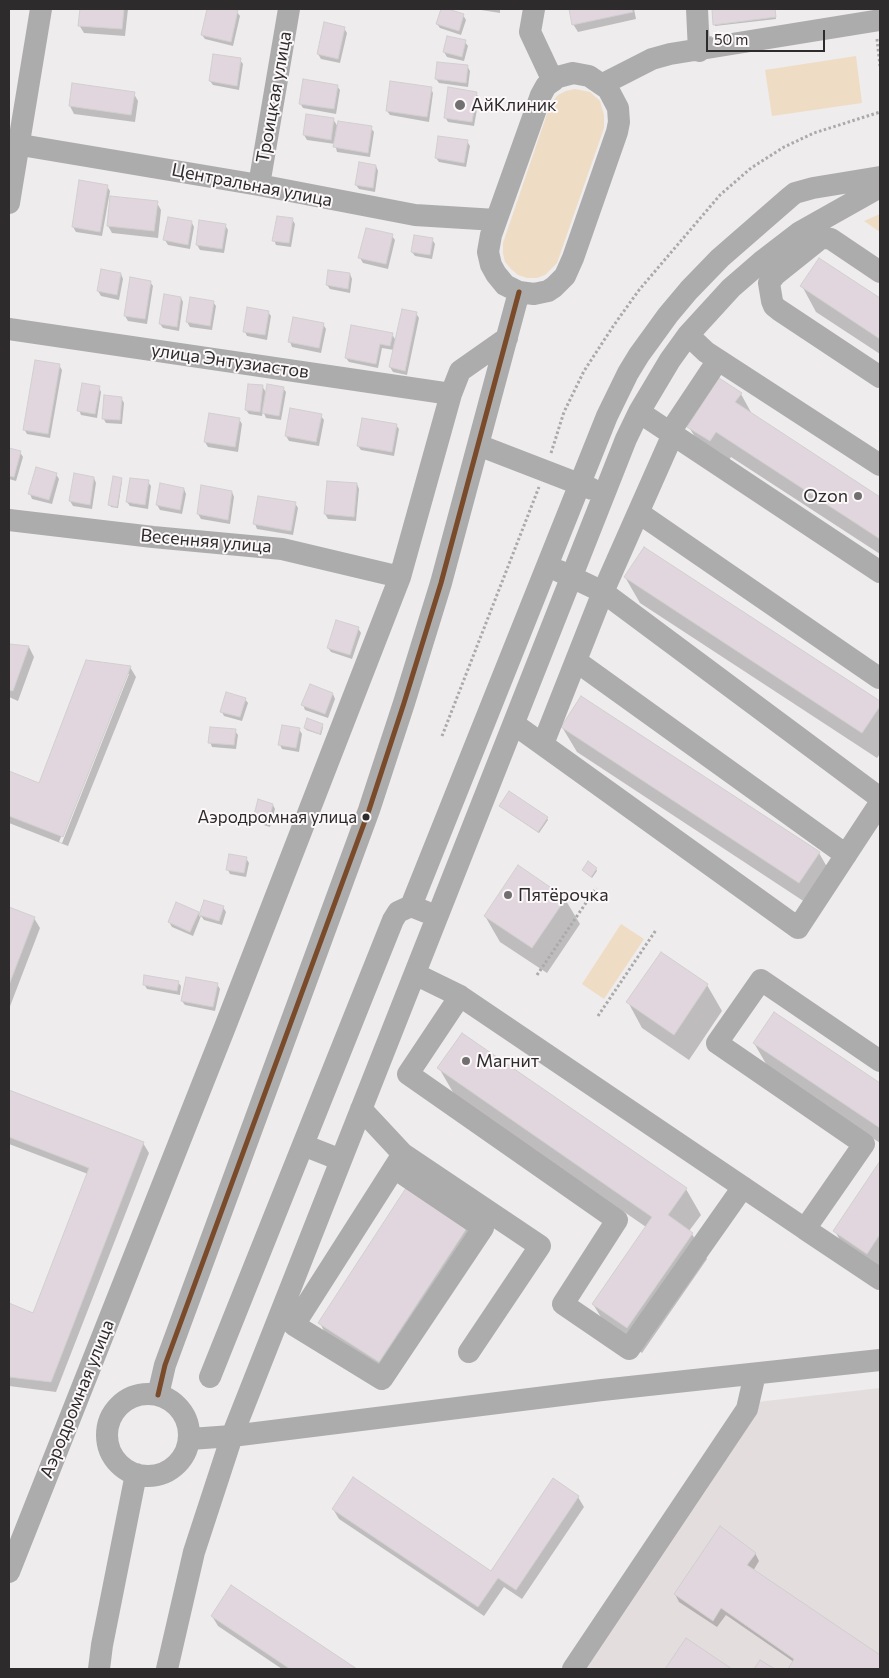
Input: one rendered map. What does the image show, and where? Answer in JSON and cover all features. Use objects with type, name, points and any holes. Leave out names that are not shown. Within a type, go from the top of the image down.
[{"type":"street","points":[[9,203],[13,143],[41,9]]},
{"type":"street","name":"Троицкая улица","points":[[259,185],[289,9]]},
{"type":"street","points":[[534,9],[530,32],[552,81]]},
{"type":"street","points":[[697,9],[699,50]]},
{"type":"street","points":[[603,84],[652,59],[670,54],[878,20]]},
{"type":"street","points":[[581,74],[603,84],[616,101],[619,122],[574,258],[565,276],[554,287],[541,293],[519,292],[505,285],[496,274],[491,265],[488,252],[491,235],[536,104],[552,81],[565,75],[581,74]]},
{"type":"street","name":"Центральная улица","points":[[13,143],[259,185],[415,215],[496,220]]},
{"type":"street","points":[[412,906],[607,416],[639,355],[668,315],[720,258],[750,230],[795,193],[813,188],[880,177]]},
{"type":"street","points":[[167,1669],[194,1552],[232,1436],[294,1306],[341,1160],[626,438],[670,360],[688,336],[731,288],[800,232],[880,187]]},
{"type":"street","points":[[880,272],[831,239],[826,238],[820,239],[774,275],[769,283],[774,306],[880,377]]},
{"type":"street","points":[[158,1395],[165,1365],[369,810],[441,583],[519,292]]},
{"type":"street","name":"улица Энтузиастов","points":[[9,329],[451,394]]},
{"type":"street","points":[[688,336],[706,352],[880,465]]},
{"type":"street","points":[[400,577],[451,394],[460,372],[507,338]]},
{"type":"street","points":[[543,744],[604,592],[672,433],[718,360]]},
{"type":"street","points":[[639,412],[880,572]]},
{"type":"street","points":[[478,445],[605,494]]},
{"type":"street","points":[[639,513],[879,678]]},
{"type":"street","name":"Весенняя улица","points":[[9,520],[153,537],[282,548],[400,577]]},
{"type":"street","points":[[546,566],[572,576],[604,592],[880,798]]},
{"type":"street","name":"Аэродромная улица","points":[[9,1572],[225,1027],[400,577]]},
{"type":"street","points":[[576,661],[846,855]]},
{"type":"street","points":[[514,724],[798,928],[880,802]]},
{"type":"street","points":[[210,1377],[393,920],[398,912],[412,906],[437,916]]},
{"type":"street","points":[[415,974],[460,996],[880,1280]]},
{"type":"street","points":[[805,1229],[864,1144],[717,1043],[762,980],[880,1061]]},
{"type":"street","points":[[460,996],[408,1074],[618,1220],[563,1304],[629,1349],[742,1187]]},
{"type":"street","points":[[361,1109],[399,1161],[483,1228],[382,1379],[294,1325],[294,1306],[399,1161]]},
{"type":"street","points":[[303,1145],[341,1160]]},
{"type":"street","points":[[399,1161],[540,1246],[469,1352]]},
{"type":"street","points":[[190,1439],[232,1436],[602,1390],[880,1360]]},
{"type":"street","points":[[573,1669],[748,1409],[755,1374]]},
{"type":"street","points":[[153,1393],[168,1398],[181,1408],[188,1423],[190,1439],[185,1455],[175,1467],[160,1475],[144,1477],[129,1472],[116,1462],[108,1447],[107,1431],[112,1415],[122,1403],[136,1395],[153,1393]]},
{"type":"street","points":[[99,1669],[136,1474]]},
{"type":"path","points":[[878,20],[880,66]]},
{"type":"path","points":[[442,736],[546,471],[564,412],[584,371],[614,325],[639,290],[720,195],[751,168],[784,147],[814,133],[880,112]]},
{"type":"path","points":[[537,975],[596,888]]},
{"type":"path","points":[[598,1016],[656,930]]},
{"type":"shaded area","points":[[856,56],[862,103],[772,116],[765,70]]},
{"type":"shaded area","points":[[575,89],[590,92],[600,101],[604,115],[604,128],[557,263],[545,275],[537,278],[527,278],[518,275],[505,262],[503,243],[552,102],[558,95]]},
{"type":"shaded area","points":[[880,214],[880,232],[864,221]]},
{"type":"shaded area","points":[[621,924],[644,939],[604,999],[582,984]]},
{"type":"shaded area","points":[[880,1388],[880,1669],[585,1669],[757,1402]]},
{"type":"building","points":[[80,9],[124,9],[122,29],[78,26]]},
{"type":"building","points":[[207,9],[238,10],[231,42],[201,35]]},
{"type":"building","points":[[441,9],[464,14],[459,31],[436,24]]},
{"type":"building","points":[[569,9],[632,9],[633,12],[572,25]]},
{"type":"building","points":[[712,9],[775,9],[776,17],[713,25]]},
{"type":"building","points":[[324,22],[345,27],[338,59],[317,54]]},
{"type":"building","points":[[447,36],[466,40],[462,57],[443,52]]},
{"type":"building","points":[[213,54],[241,58],[237,86],[209,81]]},
{"type":"building","points":[[437,62],[468,65],[466,83],[435,79]]},
{"type":"building","points":[[303,79],[338,85],[334,109],[299,104]]},
{"type":"building","points":[[390,81],[432,87],[427,117],[386,111]]},
{"type":"building","points":[[72,83],[135,92],[131,115],[69,106]]},
{"type":"building","name":"АйКлиник","points":[[448,87],[477,92],[472,122],[444,118]]},
{"type":"building","points":[[306,114],[334,118],[331,140],[303,135]]},
{"type":"building","points":[[338,121],[372,126],[368,153],[333,147]]},
{"type":"building","points":[[438,136],[468,140],[464,163],[435,158]]},
{"type":"building","points":[[359,162],[376,165],[373,188],[355,185]]},
{"type":"building","points":[[79,180],[108,185],[100,232],[72,227]]},
{"type":"building","points":[[110,196],[158,201],[154,231],[107,226]]},
{"type":"building","points":[[277,216],[293,218],[289,243],[272,241]]},
{"type":"building","points":[[168,217],[192,221],[188,245],[163,240]]},
{"type":"building","points":[[199,220],[226,224],[222,249],[196,245]]},
{"type":"building","points":[[366,228],[393,234],[386,264],[358,258]]},
{"type":"building","points":[[414,235],[433,238],[430,255],[411,252]]},
{"type":"building","points":[[819,258],[880,298],[880,339],[800,286]]},
{"type":"building","points":[[101,269],[121,273],[117,295],[97,291]]},
{"type":"building","points":[[328,270],[350,273],[348,289],[326,285]]},
{"type":"building","points":[[130,277],[151,281],[145,319],[124,316]]},
{"type":"building","points":[[164,294],[181,297],[177,327],[159,324]]},
{"type":"building","points":[[190,297],[214,301],[210,326],[186,322]]},
{"type":"building","points":[[247,307],[269,311],[265,335],[243,332]]},
{"type":"building","points":[[402,309],[417,312],[405,371],[389,367]]},
{"type":"building","points":[[293,317],[324,323],[319,348],[288,342]]},
{"type":"building","points":[[351,325],[393,333],[390,346],[380,344],[376,364],[345,358]]},
{"type":"building","points":[[35,360],[60,364],[48,434],[23,430]]},
{"type":"building","points":[[719,378],[742,393],[735,402],[880,497],[880,539],[716,432],[710,441],[687,427]]},
{"type":"building","points":[[82,383],[100,386],[95,414],[77,411]]},
{"type":"building","points":[[248,384],[263,385],[260,412],[245,410]]},
{"type":"building","points":[[267,384],[284,387],[279,416],[262,413]]},
{"type":"building","points":[[104,395],[122,397],[120,420],[102,419]]},
{"type":"building","points":[[290,408],[322,414],[316,442],[285,436]]},
{"type":"building","points":[[209,413],[240,418],[235,447],[204,442]]},
{"type":"building","points":[[362,418],[397,424],[392,452],[357,446]]},
{"type":"building","points":[[9,448],[21,451],[14,477],[9,476]]},
{"type":"building","points":[[36,467],[57,473],[49,500],[28,494]]},
{"type":"building","points":[[74,473],[94,477],[90,505],[69,501]]},
{"type":"building","points":[[113,476],[122,478],[117,507],[108,505]]},
{"type":"building","points":[[130,478],[149,480],[145,505],[126,502]]},
{"type":"building","points":[[327,481],[357,483],[354,517],[324,514]]},
{"type":"building","points":[[160,483],[184,488],[180,510],[156,505]]},
{"type":"building","points":[[201,485],[232,491],[228,520],[197,514]]},
{"type":"building","points":[[258,496],[296,502],[291,531],[253,524]]},
{"type":"building","points":[[644,547],[880,701],[880,706],[862,733],[624,577]]},
{"type":"building","points":[[336,620],[359,627],[350,655],[327,648]]},
{"type":"building","points":[[9,644],[29,646],[13,691],[9,690]]},
{"type":"building","points":[[86,660],[131,666],[63,837],[9,816],[9,771],[39,783]]},
{"type":"building","points":[[310,684],[333,693],[325,714],[301,705]]},
{"type":"building","points":[[226,692],[246,698],[240,717],[220,712]]},
{"type":"building","points":[[581,696],[820,852],[799,883],[561,727]]},
{"type":"building","points":[[307,718],[323,724],[320,734],[304,728]]},
{"type":"building","points":[[282,725],[300,728],[296,748],[278,745]]},
{"type":"building","points":[[210,727],[236,729],[234,745],[208,743]]},
{"type":"building","points":[[509,791],[548,817],[538,832],[499,806]]},
{"type":"building","points":[[258,799],[273,804],[268,823],[253,819]]},
{"type":"building","points":[[229,854],[247,857],[244,873],[226,870]]},
{"type":"building","points":[[588,861],[597,868],[591,877],[582,870]]},
{"type":"building","points":[[518,865],[566,898],[532,948],[484,916]]},
{"type":"building","points":[[204,900],[224,906],[219,921],[199,915]]},
{"type":"building","points":[[176,902],[199,912],[190,932],[168,922]]},
{"type":"building","points":[[9,907],[35,917],[9,985]]},
{"type":"building","points":[[661,952],[708,984],[674,1035],[626,1002]]},
{"type":"building","points":[[144,975],[179,981],[177,991],[143,985]]},
{"type":"building","points":[[186,977],[218,983],[213,1007],[181,1001]]},
{"type":"building","points":[[774,1012],[880,1083],[880,1128],[753,1043]]},
{"type":"building","points":[[462,1033],[687,1188],[668,1215],[693,1233],[627,1328],[592,1304],[652,1217],[437,1068]]},
{"type":"building","points":[[9,1090],[144,1142],[51,1382],[9,1377],[9,1303],[33,1313],[89,1168],[9,1137]]},
{"type":"building","points":[[880,1161],[880,1234],[867,1254],[833,1231]]},
{"type":"building","points":[[406,1188],[467,1228],[379,1362],[318,1323]]},
{"type":"building","points":[[353,1477],[491,1571],[553,1478],[579,1496],[516,1590],[498,1578],[478,1607],[332,1509]]},
{"type":"building","points":[[720,1526],[756,1553],[747,1565],[880,1655],[880,1669],[788,1669],[794,1659],[721,1608],[713,1621],[674,1594]]},
{"type":"building","points":[[231,1585],[357,1669],[290,1669],[211,1616]]},
{"type":"building","points":[[686,1638],[732,1669],[665,1669]]},
{"type":"building","points":[[760,1660],[775,1669],[754,1669]]},
{"type":"transit line","points":[[158,1395],[165,1365],[369,810],[441,583],[519,292]]},
{"type":"place","name":"АйКлиник","points":[[460,105]]},
{"type":"place","name":"Ozon","points":[[858,496]]},
{"type":"place","name":"Аэродромная улица","points":[[366,817]]},
{"type":"place","name":"Пятёрочка","points":[[508,895]]},
{"type":"place","name":"Магнит","points":[[466,1061]]}]
